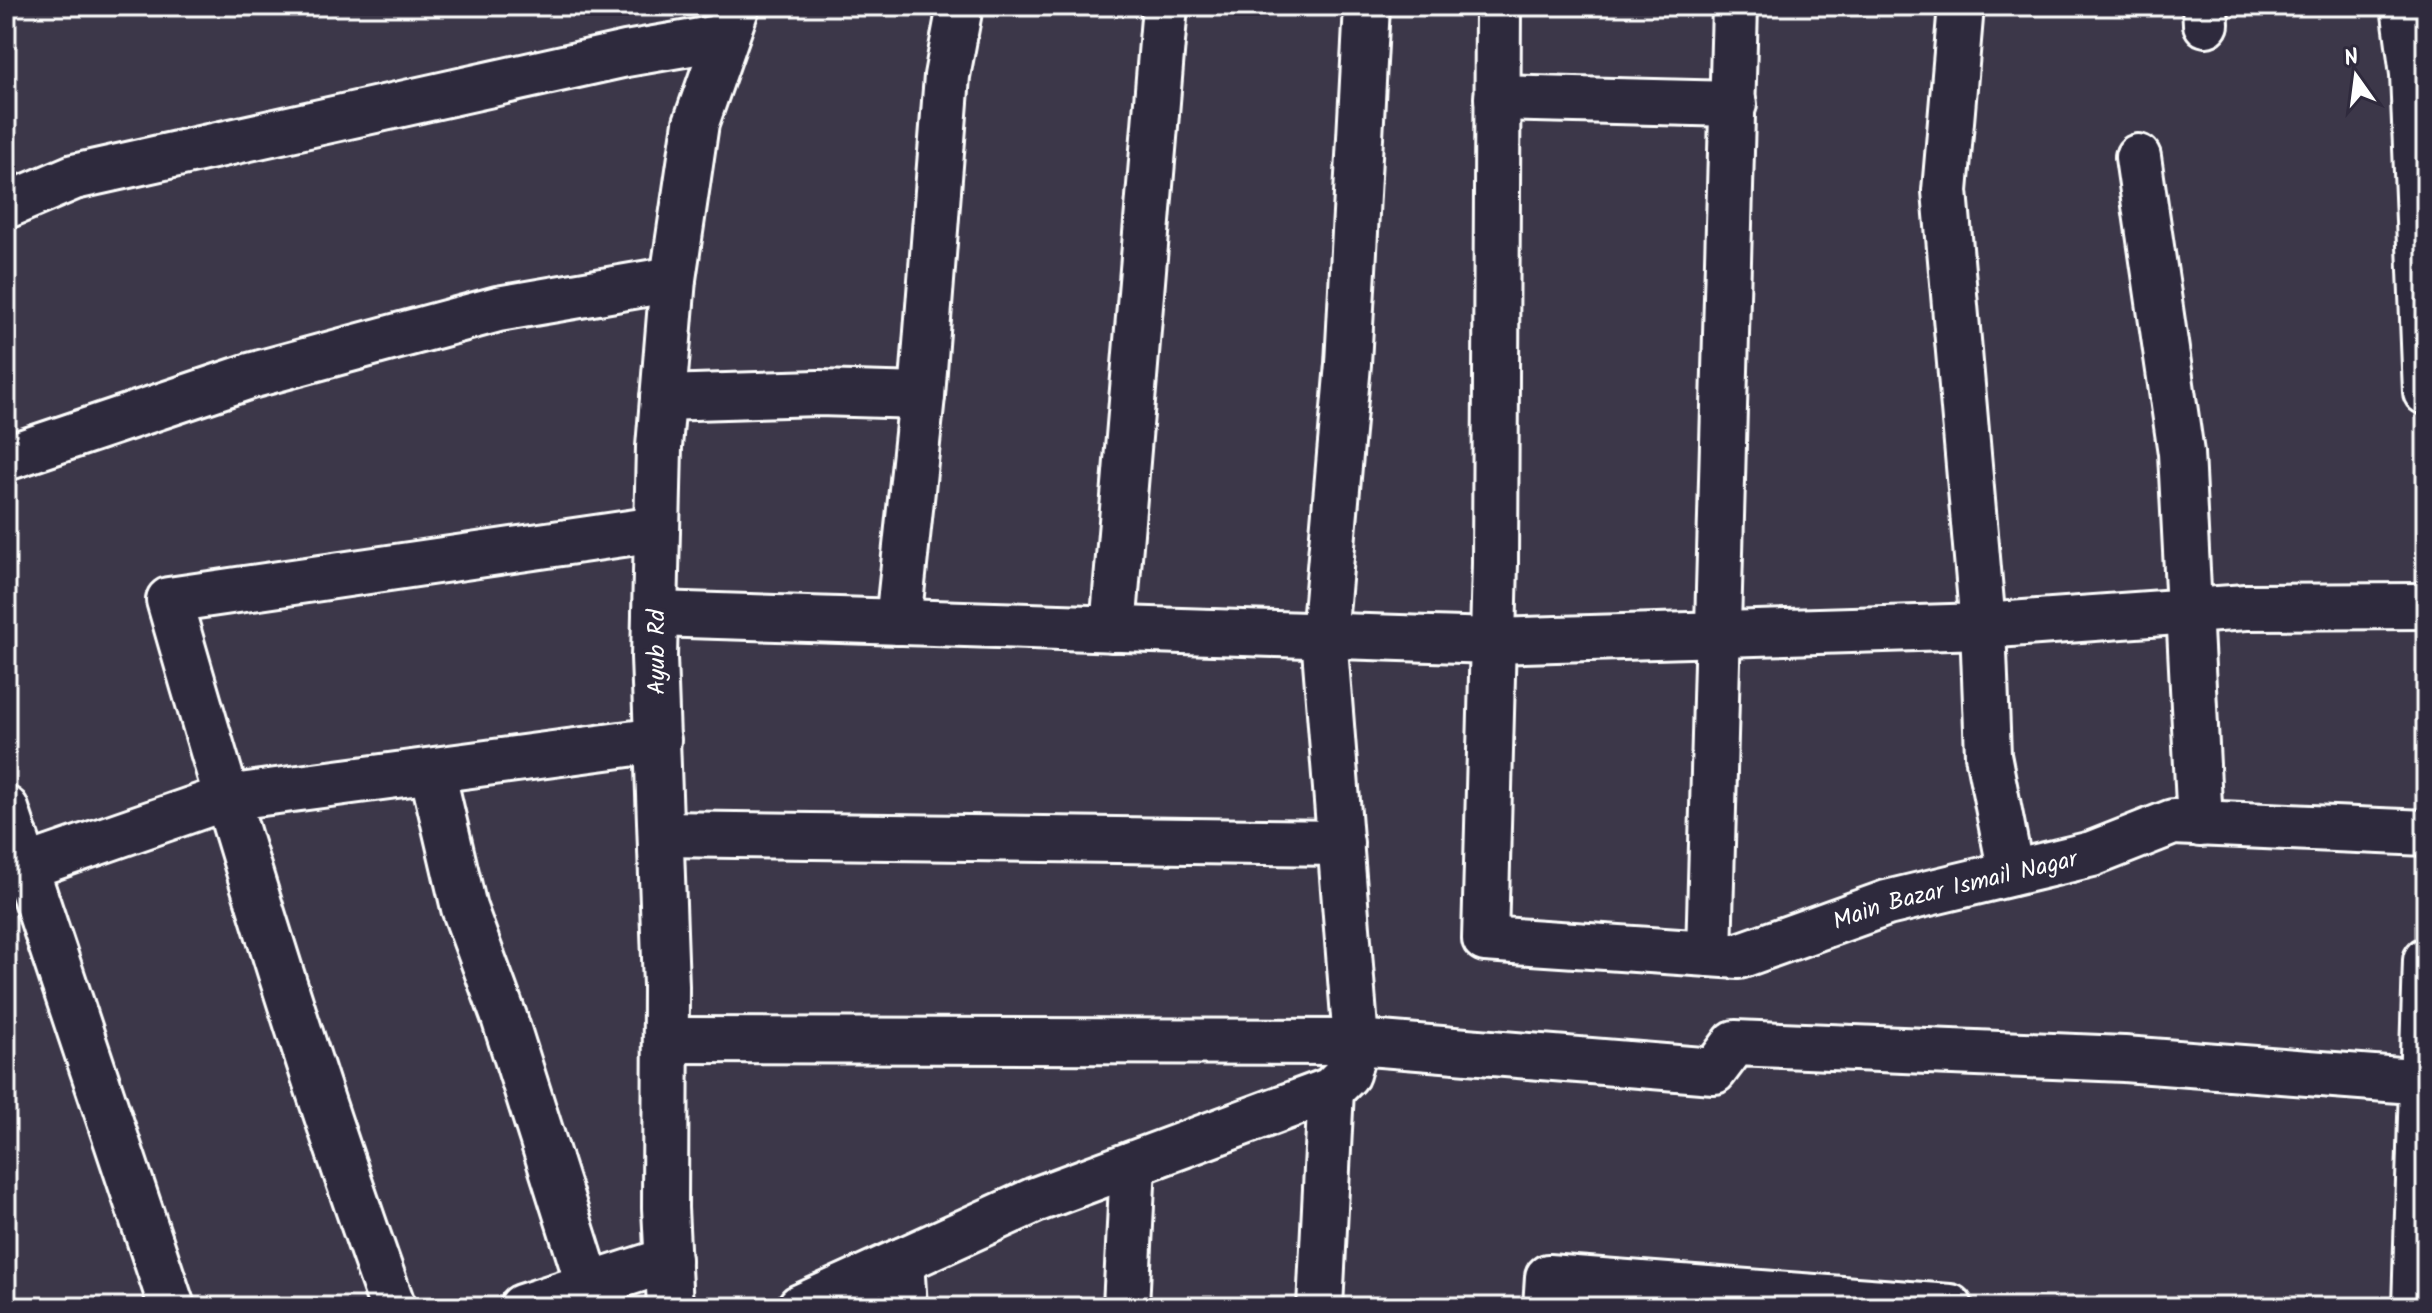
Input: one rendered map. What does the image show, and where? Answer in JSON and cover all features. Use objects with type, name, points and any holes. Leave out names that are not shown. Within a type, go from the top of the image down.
[{"type":"street","points":[[898,622],[922,396],[947,76],[960,6]]},
{"type":"street","points":[[1113,629],[1165,6]]},
{"type":"street","points":[[800,1307],[1035,1200],[1331,1090],[1347,1074],[1356,1042],[1324,636],[1348,364],[1367,6]]},
{"type":"street","points":[[1493,641],[1498,6]]},
{"type":"street","points":[[1709,954],[1735,6]]},
{"type":"street","points":[[1961,6],[1945,191],[1983,626],[1988,755],[2011,873]]},
{"type":"street","points":[[2404,6],[2413,74],[2425,373]]},
{"type":"street","points":[[6,206],[74,177],[626,54],[730,22]]},
{"type":"street","name":"Ayub Rd","points":[[670,1307],[655,614],[663,398],[673,279],[696,123],[730,22]]},
{"type":"street","points":[[1497,98],[1734,104]]},
{"type":"street","points":[[2138,157],[2181,453],[2200,824]]},
{"type":"street","points":[[6,458],[250,376],[469,317],[673,279]]},
{"type":"street","points":[[663,398],[818,393],[922,396]]},
{"type":"street","points":[[393,1307],[324,1115],[225,798],[169,600],[657,529]]},
{"type":"street","points":[[655,614],[1493,641],[1983,626],[2246,607],[2426,606]]},
{"type":"street","name":"Main Bazar Ismail Nagar","points":[[1493,641],[1485,939],[1739,956],[1887,903],[2092,854],[2173,822],[2426,833]]},
{"type":"street","points":[[16,871],[225,798],[658,740]]},
{"type":"street","points":[[432,771],[464,908],[504,1017],[589,1286]]},
{"type":"street","points":[[6,809],[16,871],[172,1307]]},
{"type":"street","points":[[661,834],[1341,843]]},
{"type":"street","points":[[2415,1307],[2426,960]]},
{"type":"street","points":[[666,1040],[1356,1042],[1714,1071],[1735,1043],[2124,1059],[2424,1082]]},
{"type":"street","points":[[1320,1307],[1331,1090]]},
{"type":"street","points":[[1126,1307],[1133,1164]]},
{"type":"street","points":[[522,1307],[668,1260]]},
{"type":"street","points":[[901,1261],[904,1307]]},
{"type":"street","points":[[1546,1307],[1548,1277],[1742,1299],[1950,1307]]}]
